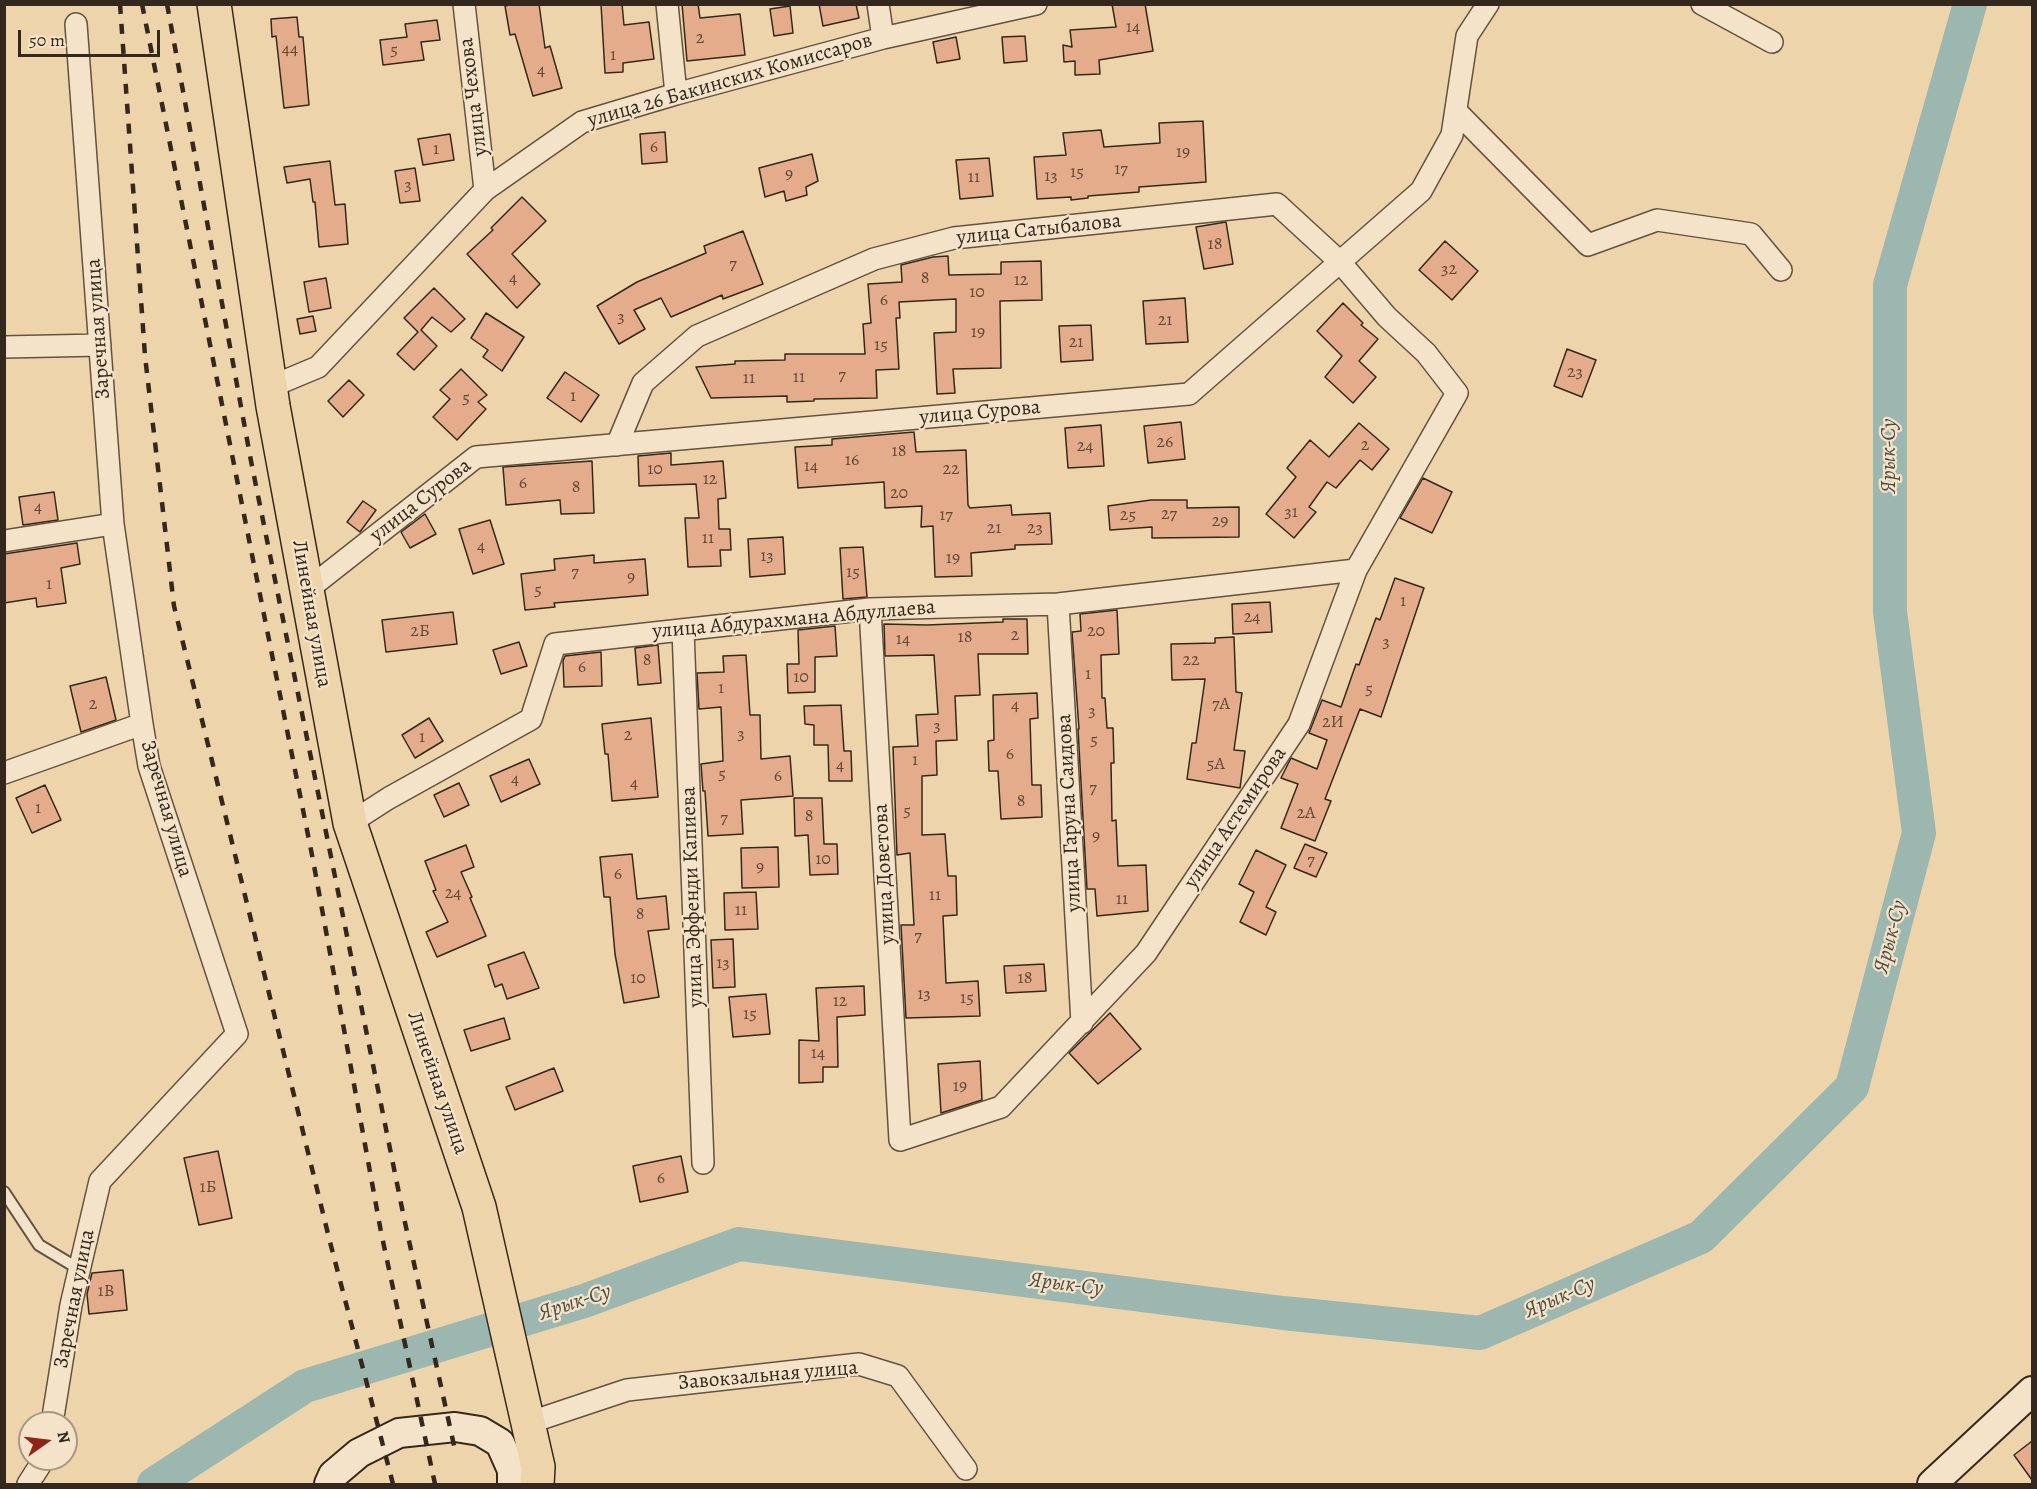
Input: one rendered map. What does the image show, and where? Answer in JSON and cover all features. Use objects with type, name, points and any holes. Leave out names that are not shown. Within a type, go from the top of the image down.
[{"type":"main road","name":"Линейная улица","points":[[214,4],[270,387],[350,823],[479,1207],[528,1423],[529,1479]]},
{"type":"main road","points":[[1932,1485],[2032,1391]]},
{"type":"main road","points":[[328,1485],[333,1475],[359,1453],[399,1433],[455,1427],[480,1431],[500,1443],[512,1470],[529,1479]]},
{"type":"street","name":"улица Чехова","points":[[464,4],[485,190]]},
{"type":"street","points":[[667,4],[676,94]]},
{"type":"street","points":[[878,4],[882,38]]},
{"type":"street","name":"улица 26 Бакинских Комиссаров","points":[[270,387],[318,367],[485,190],[582,122],[882,38],[1036,4]]},
{"type":"street","name":"улица Сурова","points":[[307,590],[476,458],[1189,394],[1421,191],[1452,135],[1467,36],[1488,4]]},
{"type":"street","points":[[1702,4],[1772,42]]},
{"type":"street","name":"Заречная улица","points":[[54,1411],[71,1305],[100,1181],[237,1034],[149,766],[142,724],[113,524],[76,24]]},
{"type":"street","points":[[1456,111],[1588,245],[1657,220],[1751,234],[1781,270]]},
{"type":"street","name":"улица Сатыбалова","points":[[617,445],[643,383],[697,336],[874,259],[954,238],[1276,204],[1340,262],[1387,317],[1426,353],[1457,393]]},
{"type":"street","points":[[4,347],[100,345]]},
{"type":"street","name":"улица Астемирова","points":[[900,1140],[1001,1107],[1146,953],[1299,724],[1356,570],[1457,393]]},
{"type":"street","points":[[4,541],[113,524]]},
{"type":"street","name":"улица Абдурахмана Абдуллаева","points":[[350,823],[389,798],[531,719],[555,644],[870,609],[1058,604],[1356,570]]},
{"type":"street","name":"улица Гаруна Саидова","points":[[1058,604],[1082,1023]]},
{"type":"street","name":"улица Доветова","points":[[870,609],[900,1140]]},
{"type":"street","name":"улица Эффенди Капиева","points":[[682,630],[703,1163]]},
{"type":"street","points":[[4,773],[142,724]]},
{"type":"street","name":"Завокзальная улица","points":[[528,1423],[627,1390],[859,1364],[898,1376],[966,1468]]},
{"type":"street","points":[[28,1485],[37,1471]]},
{"type":"lane","points":[[4,1192],[39,1245],[79,1269]]},
{"type":"building","points":[[539,4],[545,48],[550,46],[562,88],[533,96],[515,34],[510,35],[505,6]]},
{"type":"building","points":[[601,4],[622,4],[624,25],[649,22],[654,59],[623,63],[623,72],[605,73]]},
{"type":"building","points":[[682,4],[698,4],[700,18],[740,14],[745,55],[687,61]]},
{"type":"building","points":[[819,4],[856,4],[859,18],[823,26]]},
{"type":"building","points":[[1112,4],[1145,4],[1153,51],[1099,60],[1100,74],[1075,75],[1075,61],[1064,62],[1063,45],[1072,47],[1070,30],[1116,27]]},
{"type":"building","points":[[790,6],[793,33],[774,36],[770,9]]},
{"type":"building","points":[[297,17],[299,37],[303,37],[309,105],[284,108],[276,36],[272,37],[271,19]]},
{"type":"building","points":[[437,20],[440,40],[421,42],[424,60],[383,65],[380,40],[407,37],[405,24]]},
{"type":"building","points":[[1025,36],[1027,61],[1004,63],[1002,37]]},
{"type":"building","points":[[956,37],[960,59],[937,63],[933,42]]},
{"type":"building","points":[[1203,121],[1206,182],[1139,187],[1139,192],[1088,196],[1088,198],[1071,200],[1071,197],[1037,199],[1034,157],[1066,155],[1063,133],[1101,130],[1104,147],[1160,143],[1159,123]]},
{"type":"building","points":[[665,132],[667,162],[642,164],[640,134]]},
{"type":"building","points":[[450,134],[454,160],[423,165],[418,139]]},
{"type":"building","points":[[812,154],[818,181],[806,187],[807,195],[786,201],[784,191],[765,197],[759,168]]},
{"type":"building","points":[[989,158],[993,196],[960,199],[956,160]]},
{"type":"building","points":[[330,161],[335,205],[345,204],[348,244],[319,247],[315,202],[313,202],[310,179],[287,183],[284,167]]},
{"type":"building","points":[[415,168],[420,201],[400,203],[395,171]]},
{"type":"building","points":[[522,197],[546,221],[512,254],[540,284],[517,308],[467,254],[493,230],[491,228]]},
{"type":"building","points":[[1226,222],[1233,264],[1204,269],[1196,227]]},
{"type":"building","points":[[743,231],[763,284],[723,299],[722,295],[671,317],[661,298],[634,310],[645,329],[619,344],[597,306],[637,282],[706,253],[704,246]]},
{"type":"building","points":[[1445,241],[1478,271],[1452,300],[1419,270]]},
{"type":"building","points":[[948,256],[949,275],[1001,274],[1001,262],[1041,261],[1042,300],[1000,301],[1001,368],[953,369],[955,393],[937,394],[934,333],[956,332],[956,299],[899,302],[900,318],[896,318],[899,369],[876,370],[877,398],[787,402],[787,396],[711,398],[696,367],[735,364],[735,361],[785,360],[785,354],[865,354],[863,324],[871,323],[868,284],[902,282],[901,265],[933,257]]},
{"type":"building","points":[[326,278],[331,308],[309,312],[304,282]]},
{"type":"building","points":[[434,288],[465,319],[451,332],[432,317],[421,330],[437,346],[414,370],[397,354],[418,332],[404,318]]},
{"type":"building","points":[[1185,298],[1188,342],[1146,344],[1143,301]]},
{"type":"building","points":[[1343,303],[1363,323],[1361,325],[1378,339],[1359,361],[1376,377],[1353,403],[1325,377],[1342,356],[1317,331]]},
{"type":"building","points":[[486,313],[524,337],[502,371],[483,357],[488,350],[471,338]]},
{"type":"building","points":[[313,316],[316,331],[300,334],[297,319]]},
{"type":"building","points":[[1091,325],[1093,360],[1061,362],[1059,326]]},
{"type":"building","points":[[1567,349],[1596,360],[1582,397],[1554,386]]},
{"type":"building","points":[[461,369],[487,395],[478,402],[486,409],[457,440],[433,417],[450,399],[440,390]]},
{"type":"building","points":[[565,372],[599,395],[581,422],[547,398]]},
{"type":"building","points":[[349,380],[364,395],[343,417],[328,401]]},
{"type":"building","points":[[1181,422],[1185,459],[1148,463],[1144,426]]},
{"type":"building","points":[[1359,423],[1389,449],[1372,470],[1360,460],[1336,488],[1327,482],[1309,507],[1316,512],[1294,538],[1266,514],[1296,477],[1287,468],[1310,440],[1329,457]]},
{"type":"building","points":[[1101,425],[1104,466],[1068,468],[1065,428]]},
{"type":"building","points":[[914,432],[916,452],[966,450],[970,508],[1011,505],[1012,515],[1050,513],[1052,544],[1015,545],[1015,549],[971,553],[972,576],[935,577],[933,526],[921,527],[922,506],[885,508],[884,482],[798,488],[795,447],[832,445],[832,439]]},
{"type":"building","points":[[671,453],[671,465],[723,461],[726,498],[718,499],[719,529],[730,529],[731,550],[720,550],[721,566],[688,567],[685,518],[699,518],[696,484],[639,486],[638,456]]},
{"type":"building","points":[[592,461],[594,513],[561,514],[560,500],[506,505],[503,467]]},
{"type":"building","points":[[1423,478],[1452,492],[1432,533],[1400,518]]},
{"type":"building","points":[[54,492],[58,520],[23,525],[19,497]]},
{"type":"building","points":[[1151,500],[1187,500],[1187,508],[1239,507],[1239,537],[1152,538],[1152,527],[1110,530],[1108,506]]},
{"type":"building","points":[[363,501],[376,510],[360,532],[347,522]]},
{"type":"building","points":[[425,514],[436,534],[410,548],[401,532]]},
{"type":"building","points":[[490,520],[504,564],[473,574],[459,529]]},
{"type":"building","points":[[783,537],[785,574],[750,577],[748,539]]},
{"type":"building","points":[[77,543],[80,564],[61,568],[66,603],[37,607],[36,598],[4,603],[4,554]]},
{"type":"building","points":[[863,547],[867,597],[843,599],[840,548]]},
{"type":"building","points":[[594,555],[594,563],[645,559],[648,595],[554,603],[555,607],[525,610],[521,574],[555,570],[554,559]]},
{"type":"building","points":[[1395,578],[1424,588],[1381,717],[1360,709],[1325,799],[1331,801],[1315,841],[1281,828],[1298,784],[1281,778],[1291,758],[1317,769],[1327,740],[1309,733],[1322,700],[1341,707],[1356,664],[1359,665],[1376,618],[1380,620]]},
{"type":"building","points":[[1270,602],[1272,632],[1233,634],[1232,604]]},
{"type":"building","points":[[1117,610],[1119,654],[1101,655],[1102,698],[1105,698],[1107,728],[1113,728],[1112,821],[1116,820],[1118,866],[1146,865],[1148,911],[1097,916],[1095,889],[1087,889],[1072,632],[1081,631],[1080,614]]},
{"type":"building","points":[[453,612],[457,644],[386,652],[382,620]]},
{"type":"building","points":[[1003,619],[1027,619],[1028,654],[978,654],[980,695],[955,696],[957,740],[936,741],[937,775],[922,776],[922,835],[945,834],[948,876],[956,876],[957,915],[943,916],[946,983],[978,981],[980,1016],[906,1018],[901,925],[914,925],[910,853],[897,855],[893,747],[918,746],[916,715],[938,714],[934,655],[885,656],[884,624],[1003,622]]},
{"type":"building","points":[[835,626],[837,656],[815,657],[815,692],[788,693],[787,664],[799,664],[798,630]]},
{"type":"building","points":[[1234,637],[1236,692],[1242,693],[1234,750],[1245,751],[1240,788],[1187,779],[1192,743],[1196,743],[1205,679],[1172,680],[1171,644],[1215,643],[1215,638]]},
{"type":"building","points":[[519,642],[527,666],[501,674],[493,650]]},
{"type":"building","points":[[658,645],[661,683],[638,685],[635,648]]},
{"type":"building","points":[[601,652],[602,686],[564,687],[563,661],[565,656]]},
{"type":"building","points":[[746,655],[750,715],[760,715],[761,759],[790,756],[793,796],[741,800],[743,834],[708,836],[701,764],[723,761],[721,707],[699,709],[697,673],[724,672],[723,656]]},
{"type":"building","points":[[106,677],[116,720],[81,732],[70,686]]},
{"type":"building","points":[[1037,693],[1038,718],[1030,719],[1032,785],[1041,785],[1042,817],[1001,819],[998,771],[989,771],[988,741],[994,740],[993,695]]},
{"type":"building","points":[[841,705],[844,751],[851,751],[852,781],[829,781],[828,745],[814,745],[814,725],[805,724],[804,706]]},
{"type":"building","points":[[429,718],[443,741],[415,758],[402,735]]},
{"type":"building","points":[[651,718],[658,797],[612,801],[608,754],[605,754],[602,724]]},
{"type":"building","points":[[529,759],[540,784],[501,802],[490,776]]},
{"type":"building","points":[[459,783],[469,805],[444,817],[434,795]]},
{"type":"building","points":[[45,785],[61,820],[32,833],[16,798]]},
{"type":"building","points":[[794,798],[822,798],[824,844],[837,844],[838,874],[810,875],[808,835],[795,836]]},
{"type":"building","points":[[1305,844],[1327,853],[1316,877],[1294,868]]},
{"type":"building","points":[[466,845],[474,867],[461,872],[486,936],[437,957],[426,932],[448,922],[433,891],[436,890],[425,861]]},
{"type":"building","points":[[778,847],[779,887],[742,888],[741,848]]},
{"type":"building","points":[[1256,850],[1286,865],[1266,907],[1276,912],[1266,935],[1240,922],[1254,892],[1239,884]]},
{"type":"building","points":[[632,854],[637,899],[666,896],[669,929],[648,931],[659,997],[624,1003],[615,954],[610,897],[604,897],[600,857]]},
{"type":"building","points":[[756,892],[758,929],[725,930],[724,893]]},
{"type":"building","points":[[733,939],[735,987],[713,988],[711,940]]},
{"type":"building","points":[[524,952],[539,988],[507,999],[502,984],[495,987],[488,965]]},
{"type":"building","points":[[1044,964],[1046,991],[1006,993],[1004,966]]},
{"type":"building","points":[[864,986],[865,1015],[837,1017],[838,1067],[823,1067],[823,1082],[799,1083],[799,1040],[819,1041],[816,988]]},
{"type":"building","points":[[766,994],[770,1034],[733,1037],[729,997]]},
{"type":"building","points":[[1110,1013],[1141,1049],[1098,1084],[1069,1053]]},
{"type":"building","points":[[504,1018],[510,1039],[471,1051],[464,1030]]},
{"type":"building","points":[[980,1061],[982,1100],[941,1113],[938,1064]]},
{"type":"building","points":[[554,1068],[563,1091],[515,1110],[506,1087]]},
{"type":"building","points":[[218,1151],[232,1218],[199,1225],[184,1158]]},
{"type":"building","points":[[681,1156],[688,1192],[640,1202],[633,1166]]},
{"type":"building","points":[[123,1270],[127,1310],[89,1314],[87,1294],[92,1273]]},
{"type":"building","points":[[2032,1441],[2032,1480],[2014,1455]]},
{"type":"waterway","name":"Ярык-Су","points":[[154,1484],[305,1386],[584,1301],[739,1244],[1283,1313],[1480,1333],[1701,1237],[1852,1087],[1919,833],[1890,612],[1890,285],[1970,4]]},
{"type":"railway","points":[[120,4],[145,356],[174,606],[330,1242],[393,1484]]},
{"type":"railway","points":[[142,4],[313,860],[381,1232],[435,1484]]},
{"type":"railway","points":[[167,4],[251,461],[404,1218],[455,1450]]}]
